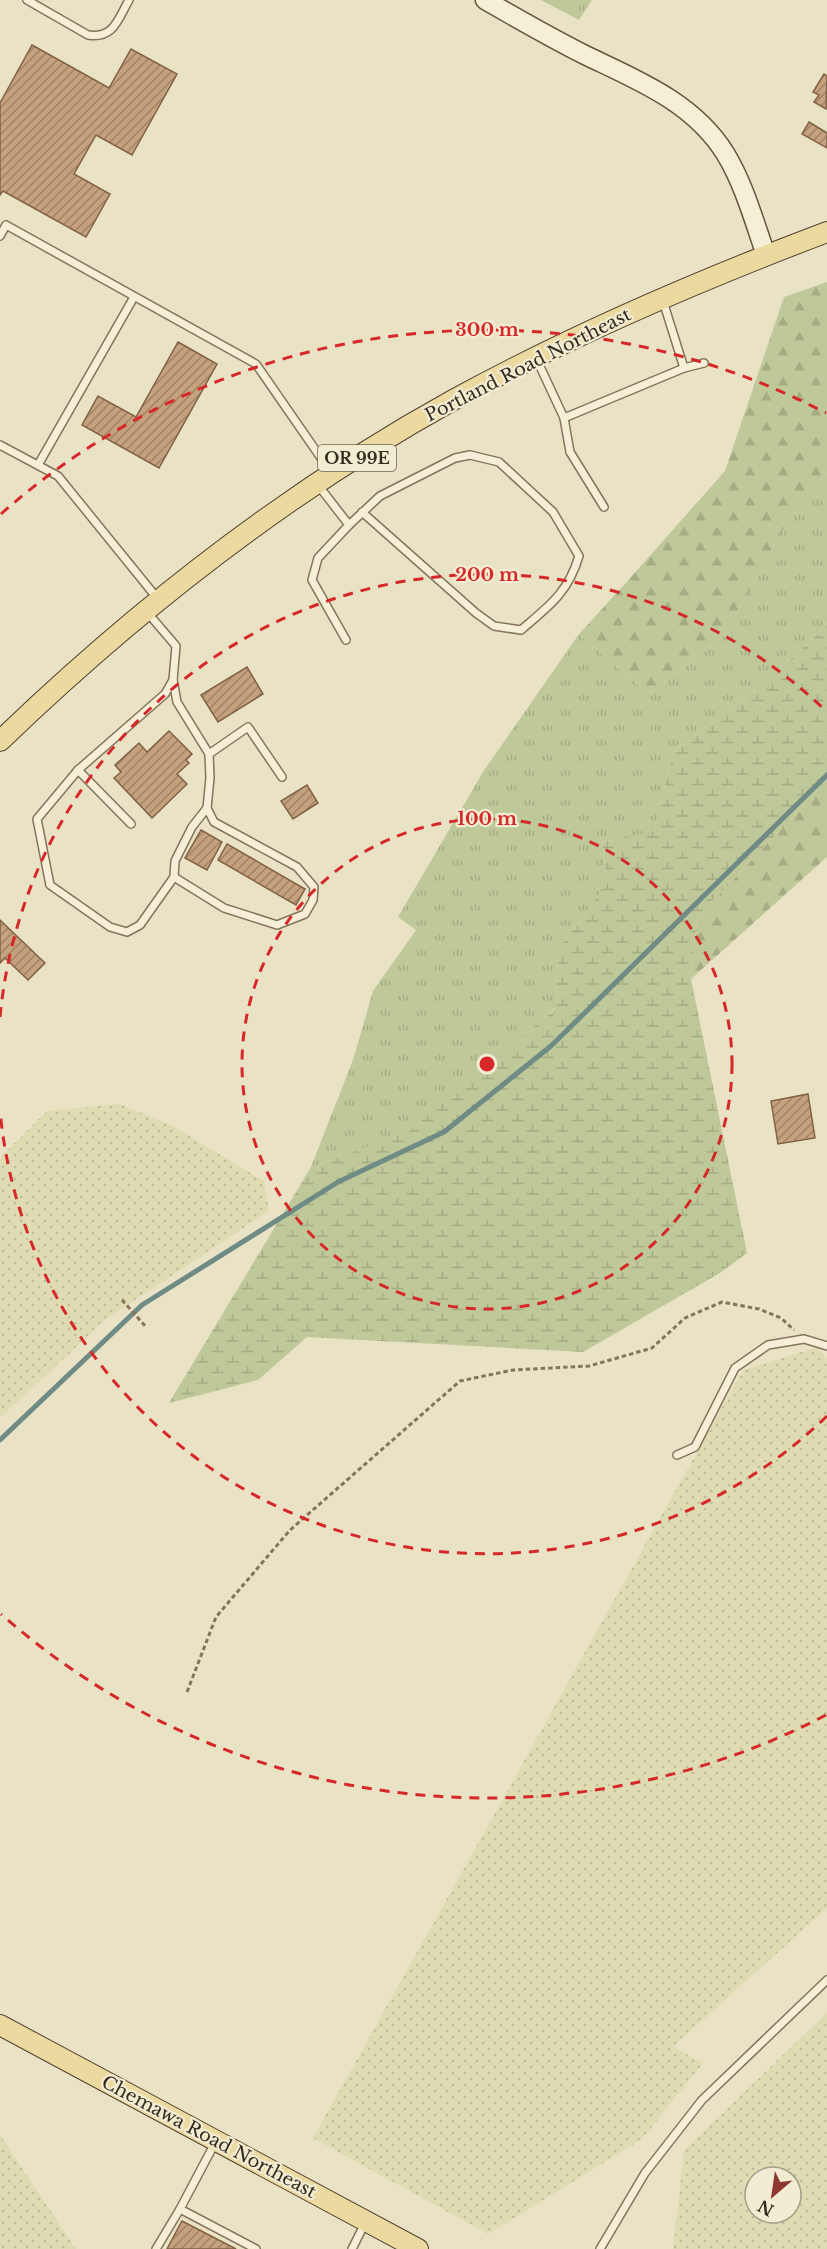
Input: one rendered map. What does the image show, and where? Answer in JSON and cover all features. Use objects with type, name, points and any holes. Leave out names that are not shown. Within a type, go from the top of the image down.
[{"type":"main road","name":"Portland Road Northeast","points":[[0,741],[152,604],[236,540],[324,478],[452,400],[536,358],[662,298],[827,232]]},
{"type":"main road","name":"Chemawa Road Northeast","points":[[0,2025],[418,2249]]},
{"type":"street","points":[[485,0],[585,55],[648,85],[699,121],[725,153],[735,172],[766,255]]},
{"type":"lane","points":[[27,0],[88,35],[99,37],[110,33],[129,0]]},
{"type":"lane","points":[[0,236],[6,225],[256,364],[324,478],[349,525]]},
{"type":"lane","points":[[38,465],[134,297]]},
{"type":"lane","points":[[662,298],[684,368]]},
{"type":"lane","points":[[536,358],[564,418],[570,452],[604,507]]},
{"type":"lane","points":[[564,418],[684,368],[704,363]]},
{"type":"lane","points":[[0,446],[58,476],[152,604],[176,646],[173,680],[177,702],[209,754],[210,778],[207,808],[214,822],[297,867],[314,886],[313,900],[305,914],[277,925],[224,908],[174,877]]},
{"type":"lane","points":[[346,640],[312,580],[318,558],[349,525],[380,496],[455,458],[470,455],[499,462],[553,512],[579,556],[573,576],[555,602],[521,630],[494,626],[476,613],[363,512]]},
{"type":"lane","points":[[173,680],[165,694],[78,770],[37,819],[50,885],[110,927],[128,932],[140,925],[174,877],[175,861],[192,827],[207,808]]},
{"type":"lane","points":[[209,754],[248,727],[282,777]]},
{"type":"lane","points":[[78,770],[131,824]]},
{"type":"lane","points":[[677,1455],[695,1446],[735,1368],[768,1345],[804,1339],[827,1346]]},
{"type":"lane","points":[[600,2249],[645,2173],[694,2109],[827,1980]]},
{"type":"lane","points":[[156,2249],[216,2140]]},
{"type":"lane","points":[[180,2209],[256,2249]]},
{"type":"lane","points":[[352,2249],[366,2221]]},
{"type":"path","points":[[122,1300],[147,1328]]},
{"type":"path","points":[[187,1692],[216,1617],[290,1530],[460,1380],[513,1370],[589,1366],[652,1348],[685,1318],[722,1302],[759,1309],[781,1318],[804,1339]]},
{"type":"shaded area","points":[[120,1104],[171,1125],[264,1181],[269,1211],[105,1320],[0,1418],[0,1158],[47,1111]]},
{"type":"shaded area","points":[[818,1347],[827,1359],[827,1908],[673,2047],[703,2063],[642,2139],[488,2234],[313,2138],[743,1370]]},
{"type":"shaded area","points":[[827,2013],[827,2249],[673,2249],[684,2150]]},
{"type":"shaded area","points":[[0,2135],[76,2249],[0,2249]]},
{"type":"green space","points":[[541,0],[592,0],[579,20]]},
{"type":"green space","points":[[827,282],[827,473],[794,510],[724,636],[649,694],[579,634],[725,471],[784,297]]},
{"type":"green space","points":[[827,473],[827,623],[817,635],[762,684],[673,752],[654,832],[602,842],[607,884],[558,949],[556,1007],[484,1072],[408,1132],[311,1167],[353,1060],[373,991],[416,930],[398,917],[483,772],[579,634],[649,694],[724,636],[794,510]]},
{"type":"green space","points":[[827,623],[827,780],[697,918],[691,979],[747,1253],[720,1273],[583,1352],[307,1337],[258,1380],[169,1403],[311,1167],[408,1132],[556,1008],[558,949],[607,884],[602,842],[654,831],[673,752],[762,684],[817,635]]},
{"type":"green space","points":[[827,780],[827,857],[691,979],[697,918]]},
{"type":"building","points":[[32,45],[109,88],[131,49],[177,74],[132,155],[96,135],[74,174],[110,194],[86,237],[3,191],[0,195],[0,103]]},
{"type":"building","points":[[824,74],[827,76],[826,109],[814,102],[819,95],[813,92]]},
{"type":"building","points":[[809,122],[827,133],[827,148],[802,134]]},
{"type":"building","points":[[178,342],[217,364],[159,468],[82,425],[98,396],[136,417]]},
{"type":"building","points":[[247,667],[263,694],[218,722],[201,695]]},
{"type":"building","points":[[169,731],[192,754],[186,760],[189,763],[177,774],[187,784],[152,818],[114,778],[121,772],[115,765],[139,743],[147,752]]},
{"type":"building","points":[[307,785],[318,803],[293,819],[281,801]]},
{"type":"building","points":[[201,830],[222,842],[207,870],[185,858]]},
{"type":"building","points":[[227,844],[305,889],[296,905],[218,860]]},
{"type":"building","points":[[0,920],[45,963],[28,980],[5,958],[0,963]]},
{"type":"building","points":[[808,1094],[815,1138],[778,1144],[771,1101]]},
{"type":"building","points":[[182,2221],[236,2249],[167,2249]]},
{"type":"waterway","points":[[0,1440],[142,1305],[338,1182],[444,1132],[551,1046],[827,775]]}]
